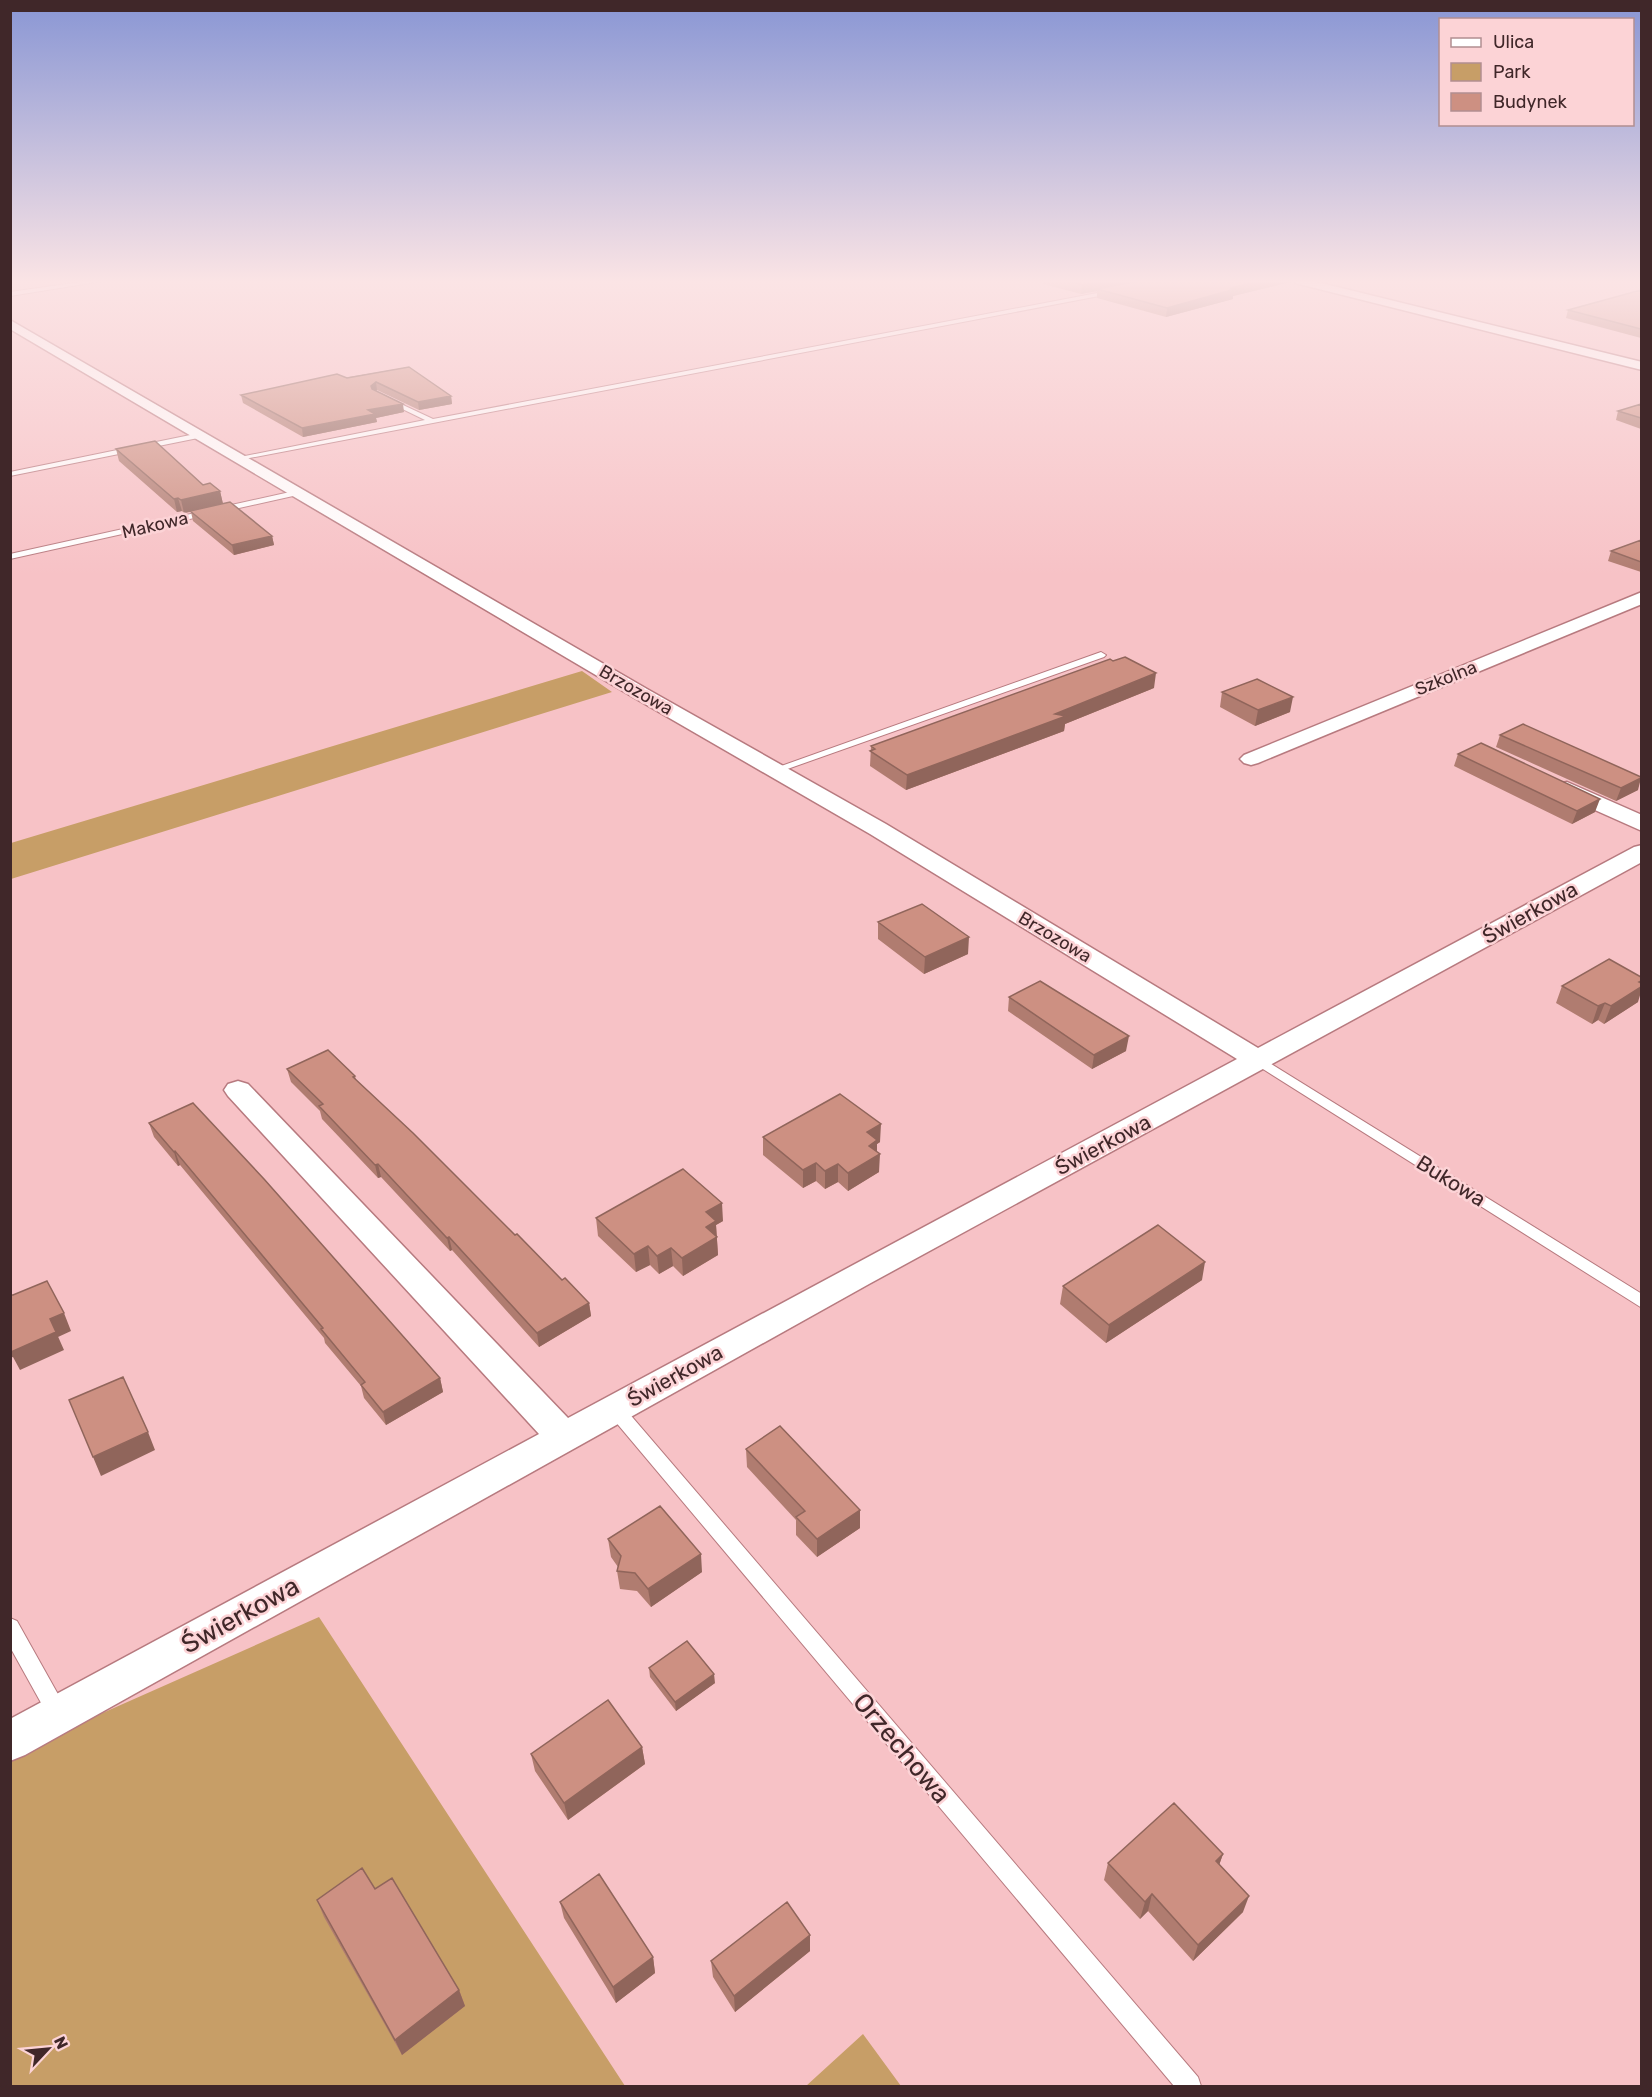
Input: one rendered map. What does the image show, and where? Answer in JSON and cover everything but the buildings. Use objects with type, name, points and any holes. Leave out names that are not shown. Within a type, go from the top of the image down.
[{"type":"street","name":"Brzozowa","points":[[95,379],[200,435],[888,835],[1260,1061]]},
{"type":"street","name":"Szkolna","points":[[1251,759],[1641,597]]},
{"type":"street","points":[[1548,780],[1641,824]]},
{"type":"street","name":"Świerkowa","points":[[10,1740],[1641,852]]},
{"type":"street","points":[[238,1090],[564,1437]]},
{"type":"lane","points":[[239,458],[655,379]]},
{"type":"lane","points":[[376,394],[432,421]]},
{"type":"lane","points":[[10,474],[200,435]]},
{"type":"lane","name":"Makowa","points":[[10,557],[298,492]]},
{"type":"lane","points":[[775,770],[1101,655]]},
{"type":"lane","name":"Bukowa","points":[[1260,1061],[1641,1302]]},
{"type":"lane","name":"Orzechowa","points":[[615,1409],[1189,2086]]},
{"type":"lane","points":[[10,1627],[58,1715]]},
{"type":"green space","points":[[582,671],[612,692],[11,879],[11,843]]},
{"type":"green space","points":[[319,1617],[625,2086],[11,2086],[10,1754]]},
{"type":"green space","points":[[863,2034],[901,2086],[806,2086]]}]
